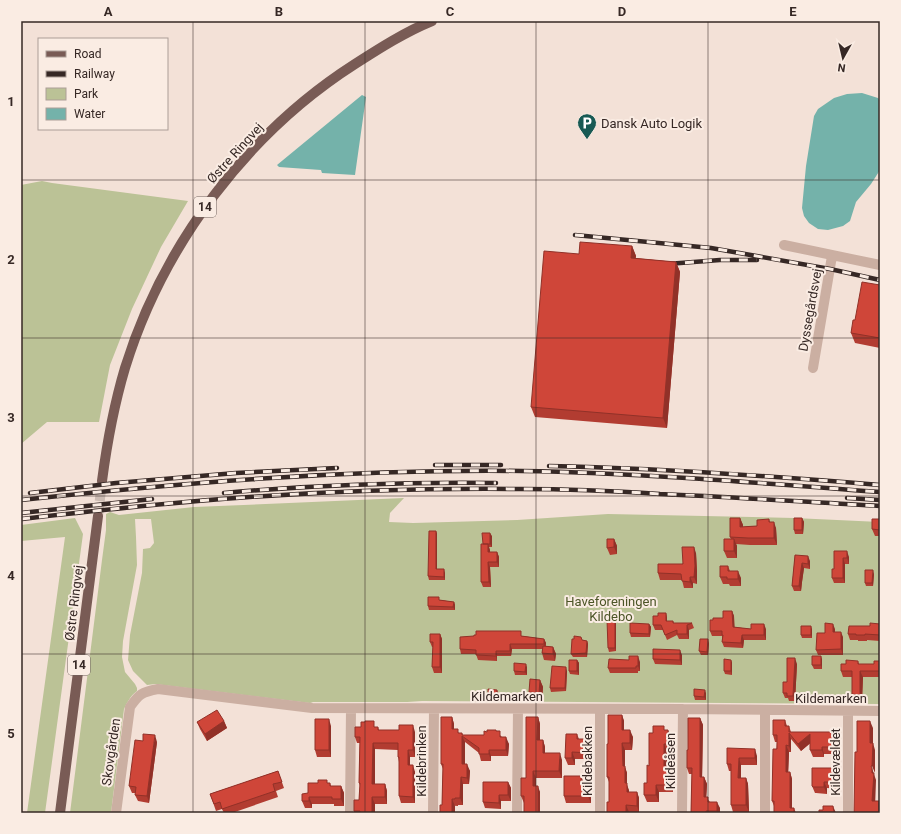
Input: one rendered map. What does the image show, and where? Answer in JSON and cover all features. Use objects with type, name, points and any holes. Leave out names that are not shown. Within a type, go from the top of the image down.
[{"type":"main road","name":"Østre Ringvej","points":[[102,481],[111,424],[125,368],[144,316],[170,263],[204,209],[246,156],[286,116],[333,78],[384,45],[432,21]]},
{"type":"main road","name":"Østre Ringvej","points":[[60,813],[98,516]]},
{"type":"street","name":"Dyssegårdsvej","points":[[784,245],[880,265]]},
{"type":"street","name":"Dyssegårdsvej","points":[[813,368],[832,256]]},
{"type":"street","name":"Kildemarken","points":[[137,697],[146,691],[158,689],[312,708],[880,711]]},
{"type":"street","name":"Skovgården","points":[[116,813],[130,707],[137,697]]},
{"type":"street","points":[[350,813],[351,709]]},
{"type":"street","name":"Kildebrinken","points":[[433,813],[434,709]]},
{"type":"street","points":[[517,813],[518,709]]},
{"type":"street","name":"Kildebakken","points":[[600,709],[600,813]]},
{"type":"street","name":"Kildeåsen","points":[[682,813],[683,709]]},
{"type":"street","points":[[765,710],[765,813]]},
{"type":"street","name":"Kildevældet","points":[[848,711],[848,813]]},
{"type":"green space","points":[[42,181],[188,201],[161,247],[132,309],[110,365],[99,422],[47,422],[21,444],[21,185]]},
{"type":"green space","name":"Haveforeningen Kildebo","points":[[404,498],[390,513],[389,522],[413,523],[517,520],[608,514],[794,518],[880,522],[880,704],[422,701],[310,703],[155,684],[147,685],[133,671],[128,660],[130,635],[142,573],[143,549],[150,548],[154,543],[151,519],[135,519],[137,565],[123,641],[122,657],[125,672],[135,684],[137,691],[131,697],[124,709],[111,813],[70,813],[106,530],[106,514],[110,512],[119,515],[194,507]]},
{"type":"green space","points":[[75,518],[83,534],[45,813],[27,813],[65,537],[21,541],[21,525]]},
{"type":"water","points":[[862,93],[880,100],[880,170],[856,202],[850,221],[843,226],[828,230],[818,229],[809,223],[804,216],[802,208],[806,166],[814,116],[818,109],[834,98],[847,94]]},
{"type":"water","points":[[362,95],[366,97],[355,175],[322,173],[321,170],[279,167],[277,165]]},
{"type":"building","points":[[580,242],[632,246],[631,258],[676,262],[663,418],[531,407],[544,251],[579,254]]},
{"type":"building","points":[[862,282],[880,285],[880,338],[851,333]]},
{"type":"building","points":[[730,518],[740,518],[740,527],[757,526],[757,520],[769,519],[769,522],[774,522],[774,538],[730,537]]},
{"type":"building","points":[[794,518],[802,518],[802,530],[794,530]]},
{"type":"building","points":[[872,519],[880,519],[880,530],[872,529]]},
{"type":"building","points":[[429,531],[436,531],[436,569],[444,569],[444,577],[428,576]]},
{"type":"building","points":[[482,533],[490,533],[490,544],[483,544]]},
{"type":"building","points":[[607,539],[614,539],[614,547],[607,548]]},
{"type":"building","points":[[724,539],[734,539],[734,551],[724,551]]},
{"type":"building","points":[[481,544],[488,544],[488,552],[497,552],[497,562],[488,562],[489,582],[481,582]]},
{"type":"building","points":[[682,547],[694,547],[694,577],[690,577],[690,582],[682,581],[681,574],[658,573],[658,564],[683,564]]},
{"type":"building","points":[[834,551],[847,551],[847,558],[843,558],[843,578],[832,578],[832,569],[834,569]]},
{"type":"building","points":[[795,555],[808,556],[808,564],[802,563],[799,586],[792,586]]},
{"type":"building","points":[[720,566],[728,566],[728,571],[738,571],[738,579],[727,579],[727,577],[720,577]]},
{"type":"building","points":[[865,570],[873,570],[872,583],[865,583]]},
{"type":"building","points":[[428,597],[439,597],[439,600],[454,602],[453,607],[428,606]]},
{"type":"building","points":[[723,611],[732,611],[733,627],[751,629],[751,624],[764,624],[764,635],[742,635],[741,643],[722,642],[722,631],[710,631],[710,620],[713,620],[713,618],[723,618]]},
{"type":"building","points":[[658,613],[666,613],[666,621],[673,621],[673,623],[692,623],[687,625],[687,634],[677,634],[677,630],[665,635],[661,625],[653,625],[653,616],[658,616]]},
{"type":"building","points":[[607,620],[615,621],[615,648],[608,648]]},
{"type":"building","points":[[630,623],[649,624],[649,634],[630,633]]},
{"type":"building","points":[[825,623],[833,624],[833,632],[841,632],[841,649],[816,650],[817,633],[825,633]]},
{"type":"building","points":[[870,623],[880,624],[880,635],[848,634],[849,626],[870,626]]},
{"type":"building","points":[[801,626],[811,626],[811,635],[801,635]]},
{"type":"building","points":[[476,631],[521,631],[521,636],[544,639],[544,644],[510,644],[510,651],[496,651],[496,656],[476,655],[476,650],[460,649],[460,637],[474,636],[476,635]]},
{"type":"building","points":[[430,634],[440,634],[440,667],[432,667],[433,642],[430,642]]},
{"type":"building","points":[[574,636],[581,637],[582,640],[587,641],[586,653],[571,654],[572,639],[574,639]]},
{"type":"building","points":[[700,639],[708,639],[707,652],[699,651]]},
{"type":"building","points":[[543,646],[553,647],[553,654],[542,653]]},
{"type":"building","points":[[653,649],[680,650],[680,660],[653,659]]},
{"type":"building","points":[[629,656],[638,656],[638,666],[636,666],[636,668],[608,668],[609,659],[629,660]]},
{"type":"building","points":[[812,656],[821,656],[821,665],[812,665]]},
{"type":"building","points":[[787,658],[795,658],[793,696],[787,696],[787,693],[783,693],[783,682],[787,682]]},
{"type":"building","points":[[724,659],[731,660],[731,671],[724,671]]},
{"type":"building","points":[[569,660],[577,660],[577,671],[569,671]]},
{"type":"building","points":[[846,660],[858,661],[858,664],[874,664],[874,661],[880,661],[880,671],[860,671],[860,695],[852,694],[852,671],[841,671],[841,664],[846,664]]},
{"type":"building","points":[[514,663],[526,664],[525,672],[514,671]]},
{"type":"building","points":[[552,666],[566,667],[565,688],[550,688]]},
{"type":"building","points":[[530,679],[540,680],[539,693],[529,692]]},
{"type":"building","points":[[488,689],[497,690],[496,698],[488,698]]},
{"type":"building","points":[[694,689],[705,690],[704,697],[694,696]]},
{"type":"building","points":[[217,710],[224,721],[205,734],[197,722]]},
{"type":"building","points":[[608,715],[622,715],[622,730],[630,730],[630,743],[622,743],[623,766],[625,766],[625,783],[627,783],[627,792],[637,792],[637,806],[626,805],[626,812],[607,813],[607,802],[609,802],[609,777],[607,777]]},
{"type":"building","points":[[441,717],[452,717],[452,729],[458,729],[458,733],[462,733],[462,735],[484,735],[484,731],[487,732],[487,730],[496,730],[500,731],[500,737],[506,737],[506,750],[489,750],[489,754],[479,754],[479,748],[462,736],[462,764],[467,764],[467,778],[461,777],[460,798],[452,799],[452,813],[440,813],[440,805],[442,805],[443,764],[441,764]]},
{"type":"building","points":[[526,717],[538,717],[537,740],[543,740],[543,753],[560,753],[559,771],[533,771],[533,786],[538,786],[538,813],[524,813],[524,796],[521,796],[521,778],[526,778]]},
{"type":"building","points":[[688,718],[700,718],[700,777],[704,777],[704,797],[708,797],[708,802],[717,802],[717,811],[691,813],[692,768],[687,768]]},
{"type":"building","points":[[315,719],[329,719],[329,750],[315,750]]},
{"type":"building","points":[[773,720],[785,720],[785,726],[789,726],[789,732],[837,732],[837,747],[822,747],[822,750],[810,750],[810,734],[798,744],[789,733],[789,746],[786,745],[786,772],[790,772],[790,808],[794,808],[794,813],[774,813],[774,801],[772,801],[773,749],[777,749],[777,735],[773,735]]},
{"type":"building","points":[[374,721],[374,727],[378,727],[378,730],[399,730],[399,725],[413,725],[413,750],[408,750],[408,765],[413,765],[413,797],[399,796],[398,743],[373,743],[372,784],[385,784],[385,797],[372,797],[372,813],[360,813],[360,811],[354,811],[354,800],[359,800],[360,783],[360,737],[355,737],[355,727],[361,727],[361,722]]},
{"type":"building","points":[[857,721],[870,721],[870,743],[873,743],[871,766],[872,773],[874,773],[872,801],[879,801],[879,813],[854,813]]},
{"type":"building","points":[[653,726],[664,726],[664,730],[668,730],[668,744],[664,744],[664,766],[670,767],[670,785],[656,785],[656,795],[644,795],[644,783],[647,783],[647,765],[649,766],[649,733],[653,733]]},
{"type":"building","points":[[143,734],[155,735],[147,796],[135,795],[136,787],[129,786],[135,740],[143,741]]},
{"type":"building","points":[[566,734],[577,734],[577,739],[590,739],[590,753],[572,752],[572,758],[565,758]]},
{"type":"building","points":[[727,748],[755,749],[755,758],[739,758],[738,778],[746,778],[746,805],[731,805],[731,764],[727,764]]},
{"type":"building","points":[[812,768],[837,768],[837,782],[824,782],[824,787],[813,787]]},
{"type":"building","points":[[278,771],[282,782],[273,784],[275,791],[222,809],[220,802],[214,804],[210,794]]},
{"type":"building","points":[[564,776],[581,776],[581,783],[588,783],[588,796],[564,796]]},
{"type":"building","points":[[318,780],[327,780],[327,783],[330,783],[330,786],[341,786],[341,799],[332,799],[332,797],[309,797],[309,801],[302,801],[302,794],[308,793],[308,783],[318,783]]},
{"type":"building","points":[[483,782],[508,782],[508,795],[499,795],[499,803],[483,802]]},
{"type":"building","points":[[823,806],[833,806],[834,813],[819,813],[819,810],[823,810]]},
{"type":"tunnel","points":[[98,516],[102,481]]},
{"type":"railway","points":[[575,235],[711,248],[830,269],[880,280]]},
{"type":"railway","points":[[667,264],[720,260],[757,260]]},
{"type":"railway","points":[[435,465],[501,465]]},
{"type":"railway","points":[[549,466],[714,473],[880,485]]},
{"type":"railway","points":[[30,493],[116,483],[236,473],[337,468]]},
{"type":"railway","points":[[21,500],[209,482],[396,472],[459,471],[522,471],[611,474],[880,492]]},
{"type":"railway","points":[[224,493],[360,485],[496,483]]},
{"type":"railway","points":[[21,519],[236,498],[378,490],[591,490],[880,506]]},
{"type":"railway","points":[[847,498],[880,500]]},
{"type":"railway","points":[[21,513],[152,499]]},
{"type":"place","name":"Dansk Auto Logik","points":[[587,140]]}]
